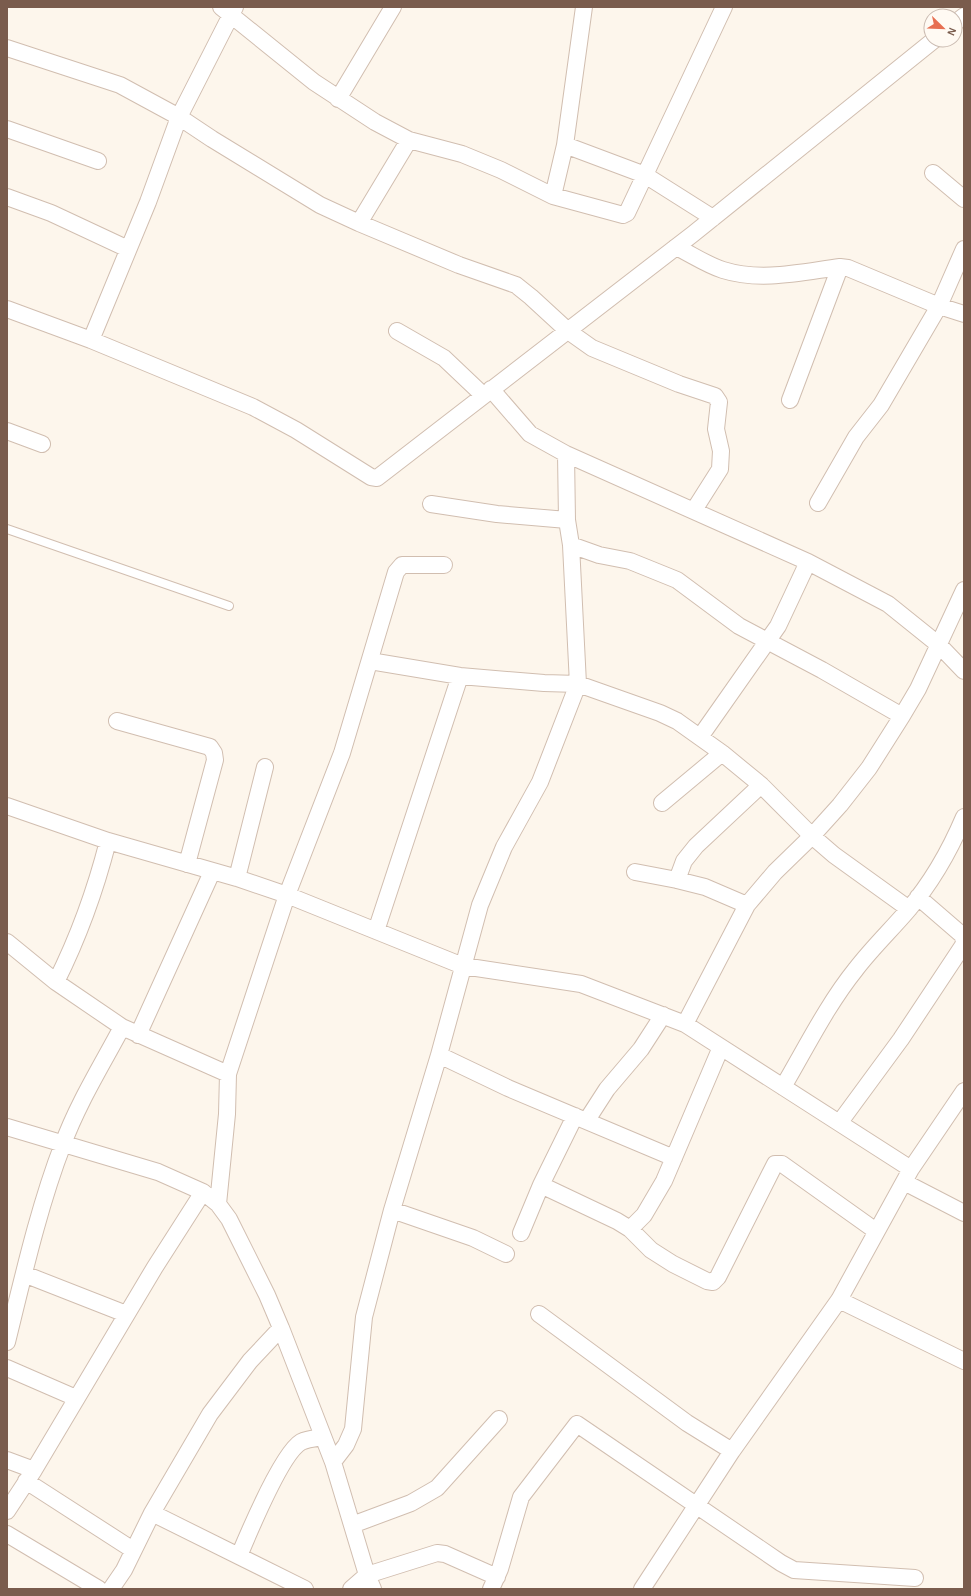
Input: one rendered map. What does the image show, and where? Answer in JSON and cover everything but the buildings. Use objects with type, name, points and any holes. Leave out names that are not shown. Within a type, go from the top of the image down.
[{"type":"street","points":[[338,99],[393,7]]},
{"type":"street","points":[[553,196],[565,145],[584,7]]},
{"type":"street","points":[[91,340],[148,202],[179,117],[229,10],[314,82],[374,122],[409,140],[462,154],[501,170],[553,196],[623,215],[627,213],[724,7]]},
{"type":"street","points":[[7,48],[120,85],[179,117],[279,181],[320,205],[459,265],[516,285],[568,331],[592,348],[678,384],[718,398],[716,428],[721,451],[720,468],[694,510]]},
{"type":"street","points":[[7,309],[91,340],[252,407],[296,430],[371,477],[377,478],[713,218],[924,48]]},
{"type":"street","points":[[7,128],[98,161]]},
{"type":"street","points":[[359,223],[409,140]]},
{"type":"street","points":[[565,145],[645,175],[713,218]]},
{"type":"street","points":[[933,173],[964,199]]},
{"type":"street","points":[[7,197],[51,213],[128,249]]},
{"type":"street","points":[[676,247],[723,270],[751,275],[777,276],[840,267],[848,268],[939,306],[964,314]]},
{"type":"street","points":[[818,503],[856,437],[881,405],[939,306],[964,249]]},
{"type":"street","points":[[790,400],[840,267]]},
{"type":"street","points":[[397,331],[444,358],[487,392],[530,434],[566,454],[808,562],[888,604],[938,645],[964,671]]},
{"type":"street","points":[[7,431],[42,444]]},
{"type":"street","points":[[333,1462],[346,1445],[353,1429],[364,1317],[392,1210],[439,1055],[462,966],[480,905],[501,854],[540,782],[578,684],[571,546],[567,520],[566,454]]},
{"type":"street","points":[[431,504],[497,514],[567,520]]},
{"type":"street","points":[[571,546],[599,555],[630,562],[677,580],[730,620],[902,716]]},
{"type":"street","points":[[700,737],[768,642],[782,619],[808,562]]},
{"type":"street","points":[[218,1204],[227,1114],[228,1074],[287,895],[342,753],[398,568],[402,564],[444,565]]},
{"type":"street","points":[[685,1024],[747,905],[775,872],[812,836],[840,805],[869,768],[902,716],[964,590]]},
{"type":"street","points":[[370,661],[460,676],[544,683],[578,684],[660,713],[677,722],[722,753],[761,785],[812,836],[834,855],[962,935],[964,942],[901,1040],[840,1122]]},
{"type":"street","points":[[376,931],[460,676]]},
{"type":"street","points":[[117,721],[210,747],[214,753],[215,760],[187,864]]},
{"type":"street","points":[[662,803],[722,753]]},
{"type":"street","points":[[237,878],[265,767]]},
{"type":"street","points":[[677,880],[684,861],[696,846],[761,785]]},
{"type":"street","points":[[7,806],[108,841],[237,878],[287,895],[462,966],[581,984],[685,1024],[840,1122],[908,1175],[964,1213]]},
{"type":"street","points":[[783,1087],[835,997],[913,903],[934,875],[950,849],[964,817]]},
{"type":"street","points":[[56,982],[90,906],[108,841]]},
{"type":"street","points":[[138,1035],[212,872]]},
{"type":"street","points":[[635,872],[704,887],[747,905]]},
{"type":"street","points":[[7,942],[56,982],[122,1027],[228,1074]]},
{"type":"street","points":[[521,1233],[541,1184],[581,1118],[641,1050],[663,1015]]},
{"type":"street","points":[[7,1342],[24,1274],[63,1144],[83,1098],[122,1027]]},
{"type":"street","points":[[630,1229],[644,1215],[664,1181],[721,1047]]},
{"type":"street","points":[[439,1055],[508,1088],[674,1158]]},
{"type":"street","points":[[642,1589],[732,1451],[839,1300],[908,1175],[964,1091]]},
{"type":"street","points":[[7,1126],[158,1172],[203,1192],[218,1204],[229,1218],[267,1295],[281,1328],[333,1462],[370,1582]]},
{"type":"street","points":[[541,1184],[630,1229],[651,1250],[673,1264],[707,1281],[713,1282],[718,1277],[775,1164],[782,1164],[876,1231]]},
{"type":"street","points":[[7,1512],[126,1314],[203,1192]]},
{"type":"street","points":[[392,1210],[473,1238],[506,1254]]},
{"type":"street","points":[[24,1274],[126,1314]]},
{"type":"street","points":[[839,1300],[964,1361]]},
{"type":"street","points":[[539,1314],[687,1423],[732,1451]]},
{"type":"street","points":[[111,1589],[152,1513],[210,1414],[250,1361],[281,1328]]},
{"type":"street","points":[[7,1368],[76,1398]]},
{"type":"street","points":[[352,1525],[411,1503],[437,1488],[499,1419]]},
{"type":"street","points":[[350,1589],[437,1553],[445,1554],[494,1583],[521,1497],[577,1424],[781,1563],[794,1570],[915,1578]]},
{"type":"street","points":[[239,1556],[262,1504],[293,1449],[302,1442],[322,1436]]},
{"type":"street","points":[[7,1460],[133,1550]]},
{"type":"street","points":[[152,1513],[305,1589]]},
{"type":"street","points":[[7,1534],[99,1589]]},
{"type":"lane","points":[[7,529],[229,606]]}]
